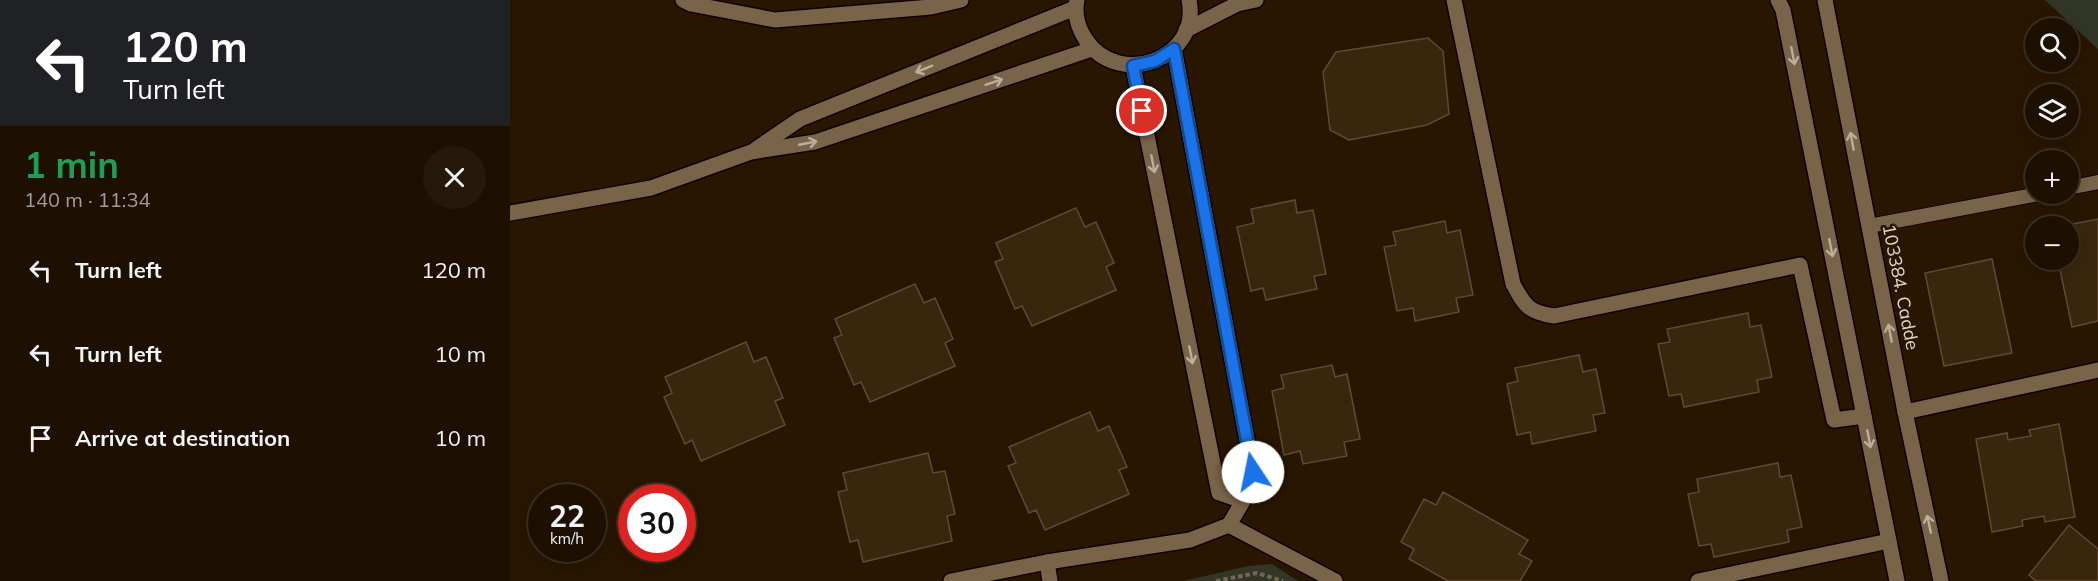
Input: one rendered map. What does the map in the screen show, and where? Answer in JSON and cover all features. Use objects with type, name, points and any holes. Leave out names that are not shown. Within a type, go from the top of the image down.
[{"type":"street","points":[[683,0],[692,4],[775,20],[931,7],[961,0]]},
{"type":"street","points":[[751,152],[800,119],[1076,4],[1080,30],[1092,49],[1111,61],[1133,66],[1155,61],[1174,49],[1186,30],[1191,8],[1189,0]]},
{"type":"street","points":[[1186,30],[1237,4],[1256,0]]},
{"type":"street","points":[[1454,0],[1513,284],[1525,306],[1541,314],[1554,316],[1800,266],[1834,420],[1864,416]]},
{"type":"street","points":[[1778,0],[1784,10],[1897,581]]},
{"type":"street","name":"103384. Cadde","points":[[1825,0],[1905,412],[1941,581]]},
{"type":"street","points":[[510,213],[651,188],[751,152],[815,142],[1092,49]]},
{"type":"street","points":[[951,581],[1047,562],[1190,540],[1229,525],[1243,501],[1253,472],[1174,49]]},
{"type":"street","points":[[1133,66],[1219,493],[1243,501]]},
{"type":"street","points":[[1905,412],[2098,370]]},
{"type":"street","points":[[1229,525],[1335,581]]},
{"type":"street","points":[[1698,581],[1889,541]]},
{"type":"street","points":[[1047,562],[1050,581]]},
{"type":"lane","points":[[2079,186],[2098,182]]},
{"type":"lane","points":[[1869,226],[2025,197]]},
{"type":"path","points":[[1257,573],[1258,581]]},
{"type":"path","points":[[1216,581],[1257,573],[1283,581]]},
{"type":"green space","points":[[2045,0],[2098,0],[2098,49],[2079,31],[2079,18],[2064,18]]},
{"type":"green space","points":[[1272,564],[1298,581],[1184,581],[1248,566]]},
{"type":"building","points":[[1428,38],[1443,51],[1449,114],[1427,125],[1349,140],[1330,130],[1323,72],[1336,52]]},
{"type":"building","points":[[1295,200],[1297,213],[1313,210],[1326,274],[1314,276],[1317,289],[1266,300],[1263,288],[1251,291],[1237,227],[1254,223],[1251,209]]},
{"type":"building","points":[[1076,208],[1085,227],[1096,222],[1114,263],[1106,267],[1116,290],[1032,326],[1022,306],[1015,309],[995,262],[1003,259],[996,243]]},
{"type":"building","points":[[2098,219],[2098,321],[2072,327],[2060,270],[2079,270],[2079,223]]},
{"type":"building","points":[[1445,221],[1447,233],[1460,230],[1473,295],[1456,298],[1459,312],[1415,321],[1413,308],[1397,311],[1384,247],[1396,245],[1393,232]]},
{"type":"building","points":[[1992,259],[2012,353],[1944,366],[1925,273]]},
{"type":"building","points":[[915,284],[924,303],[935,298],[953,339],[945,343],[955,366],[870,402],[861,382],[854,385],[834,338],[842,335],[835,319]]},
{"type":"building","points":[[1748,313],[1750,327],[1761,325],[1772,377],[1757,380],[1759,392],[1684,407],[1681,394],[1669,396],[1658,344],[1670,342],[1667,329]]},
{"type":"building","points":[[746,342],[754,362],[766,357],[783,398],[775,401],[785,425],[701,461],[692,440],[685,444],[664,397],[672,393],[665,377]]},
{"type":"building","points":[[1579,355],[1583,372],[1596,369],[1605,413],[1593,415],[1596,431],[1532,444],[1530,432],[1517,435],[1507,384],[1518,381],[1515,368]]},
{"type":"building","points":[[1332,365],[1335,377],[1347,374],[1360,439],[1344,442],[1347,456],[1303,464],[1300,451],[1284,455],[1272,391],[1284,388],[1281,375]]},
{"type":"building","points":[[1090,412],[1098,431],[1109,426],[1127,467],[1119,470],[1129,494],[1045,530],[1036,510],[1029,513],[1008,466],[1016,463],[1009,447]]},
{"type":"building","points":[[2059,424],[2075,517],[2045,522],[2044,516],[2022,520],[2023,526],[1992,532],[1976,439],[2007,433],[2008,440],[2031,436],[2029,430]]},
{"type":"building","points":[[928,453],[933,473],[945,471],[955,514],[947,516],[952,541],[863,562],[858,540],[850,542],[838,492],[847,490],[843,473]]},
{"type":"building","points":[[1778,463],[1780,477],[1791,475],[1802,527],[1787,530],[1789,542],[1714,557],[1711,544],[1699,546],[1688,494],[1699,492],[1697,479]]},
{"type":"building","points":[[1443,492],[1528,540],[1519,554],[1532,561],[1520,581],[1448,581],[1409,559],[1414,549],[1401,542],[1424,499],[1436,505]]},
{"type":"building","points":[[2069,525],[2098,549],[2098,581],[2036,581],[2029,575]]},
{"type":"route","points":[[1142,111],[1133,66],[1155,61],[1174,49],[1253,472]]}]
